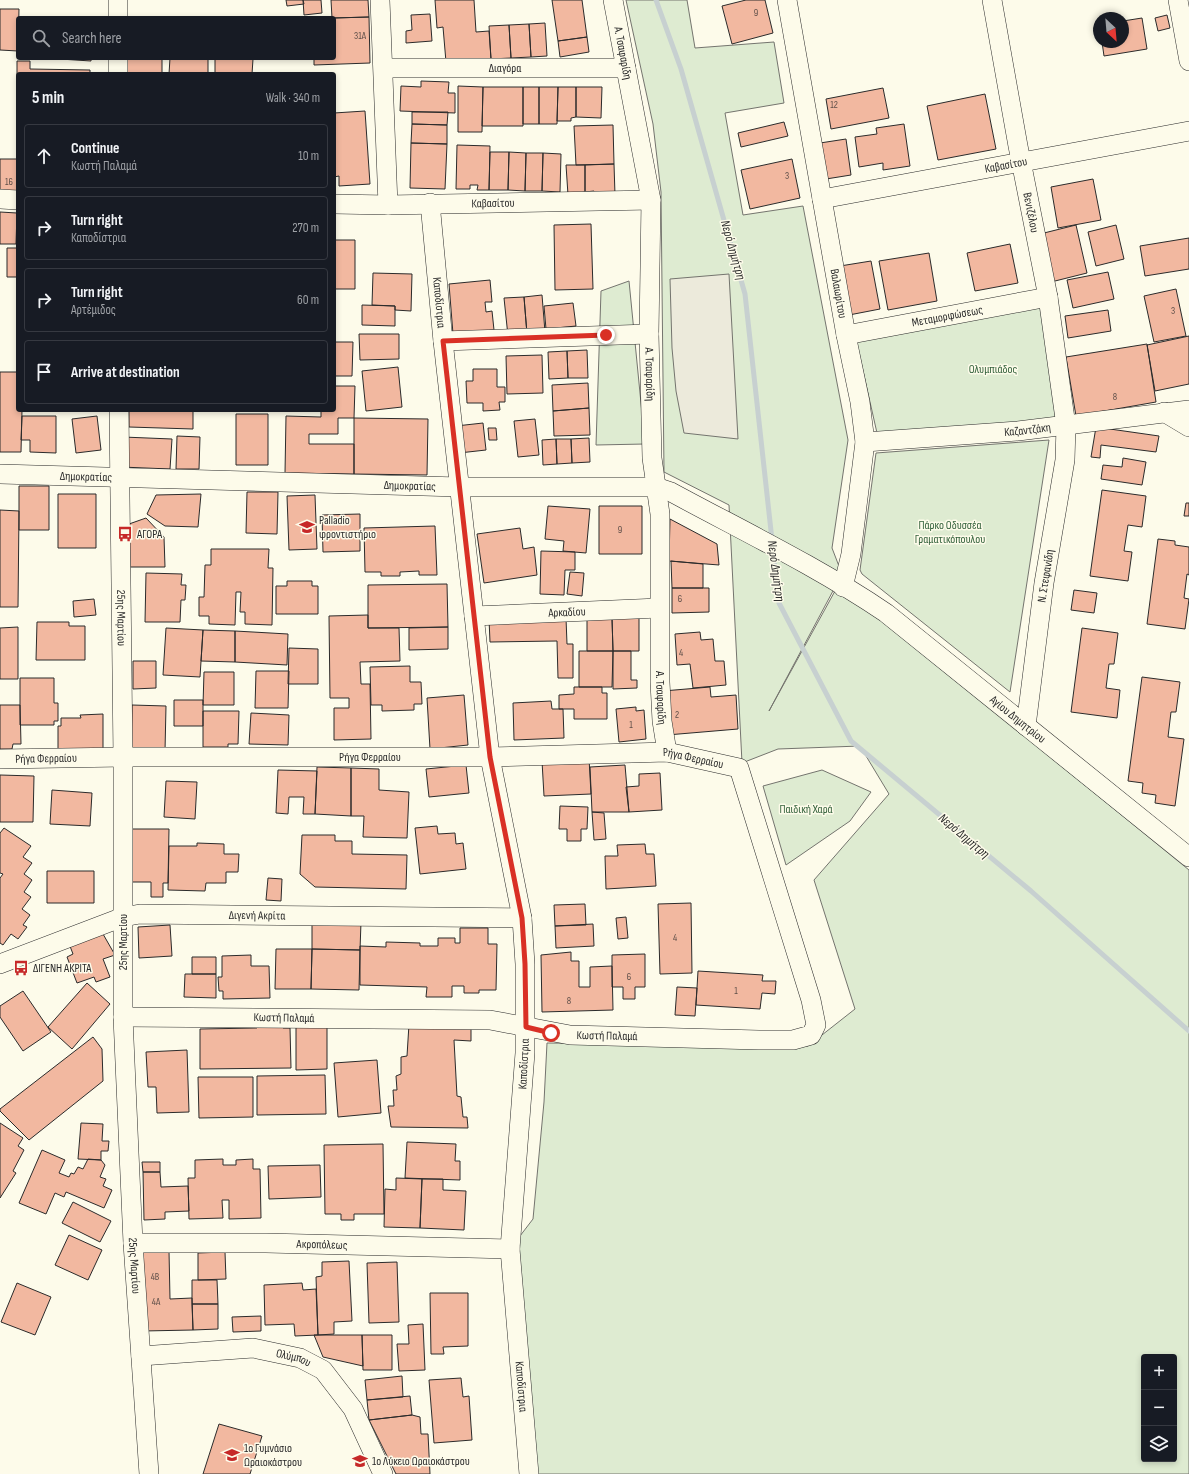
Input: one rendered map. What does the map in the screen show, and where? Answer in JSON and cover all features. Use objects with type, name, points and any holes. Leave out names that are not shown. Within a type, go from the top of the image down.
[{"type":"street","points":[[118,0],[118,16]]},
{"type":"street","points":[[380,0],[384,68],[388,205]]},
{"type":"street","name":"Α. Τσαφαρίδη","points":[[613,0],[651,200],[649,334],[652,458],[660,514],[659,608],[662,721],[667,752]]},
{"type":"street","name":"Βαλαωρίτου","points":[[787,0],[846,335],[859,396],[865,442],[851,554],[843,586]]},
{"type":"street","name":"Βενιζέλου","points":[[992,0],[1021,162],[1048,297],[1066,426]]},
{"type":"street","points":[[1178,0],[1189,61]]},
{"type":"street","points":[[118,60],[118,72]]},
{"type":"street","name":"Διαγόρα","points":[[384,68],[626,68]]},
{"type":"street","name":"Καβασίτου","points":[[822,199],[1189,130]]},
{"type":"street","points":[[0,199],[16,200]]},
{"type":"street","name":"Καβασίτου","points":[[336,204],[388,205],[430,203],[651,200]]},
{"type":"street","name":"Καποδίστρια","points":[[430,203],[443,341],[490,757],[522,918],[525,964],[526,1053],[510,1249],[529,1474]]},
{"type":"street","name":"Μεταμορφώσεως","points":[[846,335],[1048,297]]},
{"type":"street","points":[[443,341],[649,334]]},
{"type":"street","name":"Καζαντζάκη","points":[[865,442],[1066,426],[1164,412],[1189,410]]},
{"type":"street","name":"25ης Μαρτίου","points":[[119,412],[124,757],[123,1017],[133,1243],[149,1474]]},
{"type":"street","points":[[1164,412],[1189,427]]},
{"type":"street","name":"Ν. Στεφανίδη","points":[[1026,726],[1044,584],[1065,460],[1066,426]]},
{"type":"street","name":"Δημοκρατίας","points":[[0,474],[119,476],[459,487],[656,487],[671,492],[843,586]]},
{"type":"street","name":"Αγίου Δημητρίου","points":[[843,586],[871,603],[910,632],[1189,857]]},
{"type":"street","name":"Αρκαδίου","points":[[474,616],[659,608]]},
{"type":"street","name":"Ρήγα Φερραίου","points":[[0,759],[124,757],[490,757],[667,752],[739,768]]},
{"type":"street","name":"Κωστή Παλαμά","points":[[123,1017],[490,1020],[551,1033],[585,1036],[793,1040],[811,1035],[816,1025],[811,1000],[739,768]]},
{"type":"street","name":"Διγενή Ακρίτα","points":[[0,964],[123,917],[140,914],[522,918]]},
{"type":"street","name":"Ακροπόλεως","points":[[133,1243],[266,1243],[510,1249]]},
{"type":"street","name":"Ολύμπου","points":[[141,1356],[253,1348],[300,1358],[323,1370],[353,1410],[384,1474]]},
{"type":"green space","points":[[626,0],[687,0],[695,48],[774,42],[784,103],[725,113],[743,215],[803,206],[848,440],[832,548],[842,574],[769,711],[835,591],[876,615],[1189,870],[1189,1474],[520,1474],[510,1249],[533,1219],[544,1102],[547,1043],[808,1046],[855,1009],[814,880],[889,794],[860,746],[778,749],[742,763],[729,505],[664,472],[661,192],[653,124]]},
{"type":"green space","points":[[629,281],[645,444],[596,445],[601,291]]},
{"type":"green space","name":"Ολυμπιάδος","points":[[1041,303],[1056,420],[877,433],[856,340]]},
{"type":"green space","name":"Πάρκο Οδυσσέα Γραματικόπουλου","points":[[1049,440],[1010,692],[862,574],[860,570],[876,453]]},
{"type":"green space","name":"Παιδική Χαρά","points":[[822,770],[871,792],[850,821],[786,865],[763,786]]},
{"type":"shaded area","points":[[729,274],[738,439],[684,433],[676,391],[672,348],[670,279]]},
{"type":"building","points":[[286,0],[303,0],[304,4],[287,6]]},
{"type":"building","points":[[303,0],[321,0],[322,13],[304,15]]},
{"type":"building","points":[[331,0],[368,0],[369,17],[336,18],[336,16],[332,16]]},
{"type":"building","points":[[435,0],[474,0],[476,32],[489,31],[491,59],[446,62],[443,27],[437,28]]},
{"type":"building","points":[[552,0],[582,0],[587,37],[558,41]]},
{"type":"building","points":[[746,0],[765,0],[773,33],[732,44],[722,6]]},
{"type":"building","points":[[0,9],[19,9],[19,16],[16,16],[16,51],[0,50]]},
{"type":"building","points":[[430,14],[432,41],[406,43],[406,31],[412,30],[411,15]]},
{"type":"building","points":[[1167,15],[1170,28],[1158,31],[1155,18]]},
{"type":"building","points":[[369,17],[370,63],[314,65],[314,60],[336,60],[336,18]]},
{"type":"building","points":[[1142,18],[1147,49],[1104,56],[1103,48],[1129,48],[1129,20]]},
{"type":"building","points":[[545,23],[547,56],[531,57],[529,24]]},
{"type":"building","points":[[529,24],[531,57],[511,58],[509,25]]},
{"type":"building","points":[[509,25],[511,58],[491,59],[489,26]]},
{"type":"building","points":[[587,37],[589,52],[560,57],[558,41]]},
{"type":"building","points":[[125,60],[162,60],[162,72],[125,72]]},
{"type":"building","points":[[170,60],[208,60],[208,72],[169,72]]},
{"type":"building","points":[[215,60],[253,60],[252,72],[215,72]]},
{"type":"building","points":[[17,61],[30,61],[30,69],[90,70],[90,72],[17,72]]},
{"type":"building","points":[[421,81],[449,82],[448,93],[455,93],[455,113],[400,111],[401,86],[421,87]]},
{"type":"building","points":[[458,86],[483,87],[482,132],[458,132]]},
{"type":"building","points":[[483,87],[523,87],[523,126],[482,126]]},
{"type":"building","points":[[523,87],[539,87],[539,124],[523,124]]},
{"type":"building","points":[[539,87],[558,87],[557,124],[539,124]]},
{"type":"building","points":[[558,87],[576,87],[576,117],[571,118],[571,121],[557,121]]},
{"type":"building","points":[[576,87],[602,87],[601,118],[576,117]]},
{"type":"building","points":[[883,88],[889,118],[831,129],[826,99]]},
{"type":"building","points":[[985,94],[996,149],[938,160],[927,106]]},
{"type":"building","points":[[365,111],[370,184],[339,186],[339,176],[336,177],[336,113]]},
{"type":"building","points":[[412,112],[448,112],[447,125],[412,124]]},
{"type":"building","points":[[784,122],[788,136],[741,147],[738,133]]},
{"type":"building","points":[[412,124],[447,125],[447,144],[411,143]]},
{"type":"building","points":[[904,124],[910,166],[883,170],[883,163],[859,167],[855,137],[877,134],[876,128]]},
{"type":"building","points":[[613,125],[614,164],[576,165],[574,126]]},
{"type":"building","points":[[846,139],[851,175],[826,179],[820,143]]},
{"type":"building","points":[[411,143],[447,144],[445,189],[410,188]]},
{"type":"building","points":[[457,145],[490,146],[489,190],[477,190],[478,185],[470,185],[470,189],[456,189]]},
{"type":"building","points":[[490,152],[509,152],[508,190],[489,190]]},
{"type":"building","points":[[509,152],[526,153],[525,191],[508,190]]},
{"type":"building","points":[[526,153],[543,153],[542,191],[525,191]]},
{"type":"building","points":[[543,153],[561,154],[560,192],[542,191]]},
{"type":"building","points":[[0,159],[16,159],[16,195],[0,195]]},
{"type":"building","points":[[792,159],[800,198],[750,209],[741,170]]},
{"type":"building","points":[[614,164],[615,195],[595,195],[594,191],[585,192],[585,165]]},
{"type":"building","points":[[566,165],[585,165],[585,192],[568,195]]},
{"type":"building","points":[[1093,179],[1101,220],[1058,228],[1051,187]]},
{"type":"building","points":[[0,212],[16,213],[16,244],[0,244]]},
{"type":"building","points":[[591,224],[593,289],[555,290],[554,225]]},
{"type":"building","points":[[1076,225],[1087,273],[1051,282],[1040,234]]},
{"type":"building","points":[[1116,225],[1124,259],[1096,266],[1088,232]]},
{"type":"building","points":[[1189,238],[1189,269],[1145,276],[1140,246]]},
{"type":"building","points":[[336,240],[355,240],[355,289],[336,289]]},
{"type":"building","points":[[1010,244],[1018,283],[975,291],[967,253]]},
{"type":"building","points":[[7,248],[16,248],[16,277],[7,277]]},
{"type":"building","points":[[929,253],[937,301],[888,310],[879,261]]},
{"type":"building","points":[[871,261],[880,309],[849,315],[840,266]]},
{"type":"building","points":[[1108,272],[1114,299],[1073,308],[1067,280]]},
{"type":"building","points":[[373,273],[412,274],[411,311],[395,310],[395,306],[372,305]]},
{"type":"building","points":[[490,280],[492,302],[485,302],[486,312],[492,311],[494,330],[453,334],[449,284]]},
{"type":"building","points":[[1176,289],[1186,336],[1154,342],[1144,296]]},
{"type":"building","points":[[542,295],[545,332],[527,334],[524,297]]},
{"type":"building","points":[[524,297],[527,334],[508,336],[504,298]]},
{"type":"building","points":[[573,303],[576,326],[546,329],[544,306]]},
{"type":"building","points":[[362,305],[395,306],[395,326],[362,325]]},
{"type":"building","points":[[1108,310],[1111,331],[1068,338],[1065,316]]},
{"type":"building","points":[[359,334],[399,334],[399,359],[360,360]]},
{"type":"building","points":[[1189,336],[1189,384],[1155,391],[1147,345]]},
{"type":"building","points":[[336,342],[353,342],[352,376],[336,376]]},
{"type":"building","points":[[1147,344],[1156,402],[1076,416],[1066,357]]},
{"type":"building","points":[[587,350],[588,378],[568,378],[567,351]]},
{"type":"building","points":[[567,351],[568,378],[549,379],[548,352]]},
{"type":"building","points":[[542,355],[543,393],[507,394],[506,356]]},
{"type":"building","points":[[398,367],[402,407],[366,411],[362,371]]},
{"type":"building","points":[[473,369],[497,369],[497,387],[505,387],[505,402],[499,402],[500,410],[483,411],[483,403],[467,403],[466,381],[473,381]]},
{"type":"building","points":[[0,372],[16,372],[16,412],[22,412],[21,452],[0,452]]},
{"type":"building","points":[[588,383],[589,408],[553,411],[552,385]]},
{"type":"building","points":[[336,386],[355,386],[354,418],[338,418],[338,434],[309,434],[309,444],[354,444],[354,474],[285,473],[286,416],[321,417],[321,412],[336,412]]},
{"type":"building","points":[[589,408],[590,435],[554,436],[553,411]]},
{"type":"building","points":[[129,412],[193,412],[193,429],[129,427]]},
{"type":"building","points":[[236,414],[268,414],[268,465],[236,465]]},
{"type":"building","points":[[22,416],[56,416],[56,453],[30,452],[30,440],[21,440]]},
{"type":"building","points":[[97,416],[101,450],[76,453],[72,419]]},
{"type":"building","points":[[354,418],[428,419],[427,475],[354,474]]},
{"type":"building","points":[[535,419],[539,455],[518,457],[514,421]]},
{"type":"building","points":[[483,423],[486,450],[459,453],[456,426]]},
{"type":"building","points":[[1096,427],[1159,436],[1156,452],[1101,445],[1100,458],[1091,457]]},
{"type":"building","points":[[488,428],[496,428],[497,440],[489,440]]},
{"type":"building","points":[[177,436],[200,437],[199,469],[176,469]]},
{"type":"building","points":[[123,437],[172,439],[170,469],[121,467]]},
{"type":"building","points":[[589,438],[590,462],[572,463],[571,439]]},
{"type":"building","points":[[556,439],[557,464],[543,465],[542,440]]},
{"type":"building","points":[[556,439],[571,439],[572,463],[557,464]]},
{"type":"building","points":[[1123,458],[1146,462],[1142,485],[1101,479],[1103,465],[1122,467]]},
{"type":"building","points":[[19,486],[49,486],[49,530],[19,530]]},
{"type":"building","points":[[1102,490],[1146,496],[1142,527],[1128,525],[1124,551],[1132,552],[1128,581],[1090,576]]},
{"type":"building","points":[[247,492],[278,492],[277,534],[246,533]]},
{"type":"building","points":[[58,494],[96,494],[96,548],[58,548]]},
{"type":"building","points":[[201,494],[198,527],[165,526],[147,514],[156,495]]},
{"type":"building","points":[[315,495],[317,549],[289,550],[287,496]]},
{"type":"building","points":[[1186,503],[1189,503],[1189,516],[1184,516]]},
{"type":"building","points":[[548,506],[590,509],[586,553],[563,551],[564,541],[545,539]]},
{"type":"building","points":[[599,506],[642,506],[642,554],[599,554]]},
{"type":"building","points":[[0,510],[19,511],[18,607],[0,607]]},
{"type":"building","points":[[360,514],[360,551],[323,552],[322,515]]},
{"type":"building","points":[[146,518],[164,537],[165,567],[130,567],[129,524]]},
{"type":"building","points":[[670,519],[717,544],[719,565],[669,561]]},
{"type":"building","points":[[435,526],[437,575],[419,575],[419,571],[400,572],[400,576],[381,576],[381,572],[365,572],[364,528]]},
{"type":"building","points":[[520,528],[523,549],[534,547],[537,575],[484,583],[477,534]]},
{"type":"building","points":[[1158,539],[1175,541],[1175,545],[1189,547],[1189,575],[1187,574],[1184,598],[1189,599],[1185,629],[1147,624]]},
{"type":"building","points":[[211,549],[269,549],[268,568],[273,568],[272,625],[245,624],[245,612],[240,612],[241,592],[236,592],[235,625],[209,624],[209,616],[199,616],[199,597],[204,597],[205,565],[211,565]]},
{"type":"building","points":[[541,551],[575,552],[575,570],[565,570],[564,595],[540,594]]},
{"type":"building","points":[[671,561],[703,564],[703,588],[672,588]]},
{"type":"building","points":[[570,572],[584,573],[582,596],[567,594]]},
{"type":"building","points":[[146,573],[182,574],[181,585],[186,585],[185,600],[181,600],[180,622],[145,622]]},
{"type":"building","points":[[287,581],[312,581],[312,586],[318,586],[318,614],[276,614],[276,586],[287,586]]},
{"type":"building","points":[[447,584],[448,627],[368,628],[368,585]]},
{"type":"building","points":[[672,588],[709,588],[709,612],[672,613]]},
{"type":"building","points":[[1074,590],[1097,593],[1094,613],[1071,610]]},
{"type":"building","points":[[94,599],[96,615],[74,617],[73,601]]},
{"type":"building","points":[[368,615],[368,628],[399,628],[400,661],[360,662],[361,684],[370,684],[371,739],[334,740],[334,708],[349,708],[349,698],[330,698],[329,616]]},
{"type":"building","points":[[566,618],[567,644],[573,644],[573,678],[558,678],[557,641],[490,642],[489,619]]},
{"type":"building","points":[[587,618],[612,618],[613,651],[587,651]]},
{"type":"building","points":[[612,618],[639,618],[639,651],[613,651]]},
{"type":"building","points":[[37,622],[69,622],[69,626],[85,626],[85,660],[36,660]]},
{"type":"building","points":[[18,627],[18,679],[0,679],[0,628]]},
{"type":"building","points":[[448,627],[448,649],[409,650],[409,628]]},
{"type":"building","points":[[166,628],[203,630],[200,677],[163,675]]},
{"type":"building","points":[[1082,628],[1118,633],[1114,664],[1109,664],[1106,688],[1120,690],[1117,718],[1071,712]]},
{"type":"building","points":[[203,630],[235,631],[235,662],[201,661]]},
{"type":"building","points":[[235,631],[288,634],[287,665],[235,662]]},
{"type":"building","points":[[700,632],[701,640],[713,639],[715,661],[724,661],[726,685],[693,688],[690,664],[677,665],[675,634]]},
{"type":"building","points":[[289,648],[318,649],[318,684],[288,684]]},
{"type":"building","points":[[579,651],[613,651],[612,687],[579,687]]},
{"type":"building","points":[[613,651],[631,651],[631,680],[637,680],[637,688],[613,689]]},
{"type":"building","points":[[133,661],[156,661],[156,688],[133,689]]},
{"type":"building","points":[[410,666],[410,682],[421,682],[422,704],[414,704],[414,710],[382,711],[382,705],[371,705],[370,667]]},
{"type":"building","points":[[256,671],[289,671],[288,708],[255,708]]},
{"type":"building","points":[[204,672],[234,672],[234,705],[203,705]]},
{"type":"building","points":[[1142,677],[1180,682],[1176,712],[1171,712],[1168,737],[1184,739],[1175,806],[1155,803],[1156,795],[1142,793],[1143,783],[1128,781]]},
{"type":"building","points":[[20,678],[54,678],[54,703],[58,703],[58,721],[54,721],[54,725],[20,725]]},
{"type":"building","points":[[574,687],[602,687],[602,693],[607,693],[607,719],[574,719],[574,709],[559,709],[559,695],[574,694]]},
{"type":"building","points":[[710,687],[711,697],[736,695],[738,729],[667,735],[663,691]]},
{"type":"building","points":[[464,695],[468,745],[430,749],[427,698]]},
{"type":"building","points":[[174,700],[203,700],[203,726],[174,726]]},
{"type":"building","points":[[551,701],[552,709],[563,709],[564,738],[514,740],[513,703]]},
{"type":"building","points":[[0,705],[20,705],[21,744],[13,744],[12,749],[0,749]]},
{"type":"building","points":[[132,705],[166,706],[165,751],[131,750]]},
{"type":"building","points":[[636,707],[636,711],[644,710],[646,739],[619,742],[616,709]]},
{"type":"building","points":[[203,711],[239,711],[238,744],[228,744],[228,747],[203,747]]},
{"type":"building","points":[[251,713],[289,715],[288,745],[249,744]]},
{"type":"building","points":[[103,714],[103,752],[58,753],[58,726],[61,726],[61,718],[81,718],[80,715]]},
{"type":"building","points":[[589,758],[591,794],[544,796],[542,761]]},
{"type":"building","points":[[466,765],[469,793],[429,797],[426,769]]},
{"type":"building","points":[[625,765],[629,812],[592,812],[590,767]]},
{"type":"building","points":[[317,767],[351,768],[351,816],[315,814]]},
{"type":"building","points":[[351,768],[379,769],[379,790],[409,792],[407,838],[363,837],[364,816],[351,816]]},
{"type":"building","points":[[278,770],[317,771],[315,814],[303,814],[304,797],[289,797],[288,814],[276,813]]},
{"type":"building","points":[[660,773],[662,810],[629,812],[626,787],[639,786],[639,774]]},
{"type":"building","points":[[0,775],[34,776],[33,822],[0,822]]},
{"type":"building","points":[[166,781],[197,782],[195,819],[164,817]]},
{"type":"building","points":[[52,790],[92,793],[90,826],[50,824]]},
{"type":"building","points":[[560,806],[588,807],[587,829],[581,829],[581,841],[567,841],[567,829],[559,829]]},
{"type":"building","points":[[592,812],[604,813],[606,839],[594,840]]},
{"type":"building","points":[[437,826],[438,834],[455,833],[456,844],[463,843],[466,869],[420,874],[415,828]]},
{"type":"building","points":[[4,828],[31,846],[23,857],[32,863],[24,874],[32,880],[24,892],[31,897],[22,909],[30,915],[23,925],[27,927],[18,939],[11,934],[3,945],[0,943],[0,878],[3,874],[0,873],[0,833]]},
{"type":"building","points":[[130,829],[169,829],[168,883],[163,883],[163,897],[151,897],[151,882],[129,882]]},
{"type":"building","points":[[302,835],[335,835],[335,841],[352,841],[352,854],[407,855],[406,889],[315,887],[300,874]]},
{"type":"building","points":[[197,843],[224,844],[224,854],[239,854],[238,872],[226,872],[226,883],[206,883],[205,891],[168,890],[169,846],[197,846]]},
{"type":"building","points":[[645,844],[646,854],[654,854],[656,886],[606,889],[605,856],[618,856],[617,845]]},
{"type":"building","points":[[47,871],[94,871],[94,903],[47,903]]},
{"type":"building","points":[[268,878],[282,879],[281,901],[266,900]]},
{"type":"building","points":[[691,903],[692,973],[660,974],[658,904]]},
{"type":"building","points":[[585,904],[586,925],[555,926],[554,905]]},
{"type":"building","points":[[626,917],[628,938],[618,939],[616,918]]},
{"type":"building","points":[[312,921],[361,922],[360,950],[312,949]]},
{"type":"building","points":[[593,924],[594,946],[556,948],[555,926]]},
{"type":"building","points":[[170,925],[172,956],[139,958],[138,927]]},
{"type":"building","points":[[460,928],[488,928],[488,944],[497,944],[496,990],[479,990],[479,993],[464,993],[464,986],[452,986],[452,997],[426,997],[427,987],[360,985],[360,946],[386,947],[386,942],[420,943],[420,946],[438,946],[438,938],[455,938],[455,943],[460,943]]},
{"type":"building","points":[[103,934],[115,955],[103,959],[110,977],[96,982],[94,977],[77,983],[67,957],[73,954],[68,941]]},
{"type":"building","points":[[276,949],[312,949],[311,989],[275,989]]},
{"type":"building","points":[[312,949],[360,950],[359,990],[311,989]]},
{"type":"building","points":[[571,952],[571,961],[579,961],[579,987],[590,987],[590,967],[612,966],[613,1010],[542,1012],[541,955]]},
{"type":"building","points":[[645,954],[645,987],[635,987],[635,999],[623,999],[623,987],[612,987],[612,955]]},
{"type":"building","points":[[251,955],[251,966],[269,966],[270,998],[223,999],[223,991],[219,991],[218,977],[222,977],[222,956]]},
{"type":"building","points":[[192,957],[216,957],[216,974],[192,974]]},
{"type":"building","points":[[698,971],[763,975],[762,981],[776,981],[775,994],[762,993],[760,1009],[696,1005]]},
{"type":"building","points":[[185,974],[216,974],[216,998],[184,997]]},
{"type":"building","points":[[87,983],[110,1004],[72,1049],[48,1027]]},
{"type":"building","points":[[677,987],[697,988],[695,1016],[675,1015]]},
{"type":"building","points":[[23,991],[51,1032],[23,1051],[0,1017],[0,1006]]},
{"type":"building","points":[[327,1021],[327,1069],[296,1070],[296,1022]]},
{"type":"building","points":[[257,1022],[283,1022],[283,1028],[290,1028],[291,1068],[200,1069],[200,1029],[257,1028]]},
{"type":"building","points":[[409,1024],[471,1027],[471,1041],[454,1040],[457,1096],[461,1097],[463,1117],[467,1117],[468,1128],[391,1127],[388,1106],[394,1106],[393,1090],[397,1090],[396,1076],[401,1074],[401,1057],[407,1056]]},
{"type":"building","points":[[93,1037],[102,1049],[103,1081],[29,1140],[0,1111],[0,1109]]},
{"type":"building","points":[[187,1050],[189,1112],[157,1113],[156,1087],[148,1087],[146,1052]]},
{"type":"building","points":[[377,1060],[381,1113],[338,1117],[334,1063]]},
{"type":"building","points":[[325,1075],[326,1114],[257,1115],[257,1076]]},
{"type":"building","points":[[198,1077],[253,1077],[253,1117],[199,1118]]},
{"type":"building","points":[[0,1123],[23,1138],[18,1146],[24,1150],[13,1171],[16,1173],[0,1198]]},
{"type":"building","points":[[81,1123],[103,1124],[102,1141],[109,1141],[108,1151],[101,1151],[101,1160],[78,1159]]},
{"type":"building","points":[[407,1142],[456,1144],[455,1161],[460,1161],[460,1180],[405,1178]]},
{"type":"building","points":[[383,1144],[384,1214],[354,1214],[354,1220],[341,1220],[341,1214],[325,1214],[324,1145]]},
{"type":"building","points":[[42,1150],[65,1160],[59,1173],[69,1177],[71,1173],[74,1174],[78,1167],[83,1169],[88,1159],[101,1160],[105,1165],[100,1177],[106,1179],[103,1186],[112,1190],[104,1208],[66,1192],[64,1197],[55,1193],[46,1214],[19,1203]]},
{"type":"building","points":[[223,1159],[223,1165],[236,1165],[236,1160],[253,1159],[253,1169],[260,1169],[261,1218],[229,1219],[229,1200],[222,1200],[223,1218],[189,1219],[188,1178],[195,1178],[195,1160]]},
{"type":"building","points":[[142,1162],[160,1162],[160,1172],[143,1172]]},
{"type":"building","points":[[320,1165],[321,1197],[269,1199],[268,1166]]},
{"type":"building","points":[[143,1172],[160,1172],[161,1187],[188,1186],[189,1211],[165,1212],[165,1219],[144,1220]]},
{"type":"building","points":[[396,1178],[422,1179],[420,1228],[384,1227],[385,1189],[396,1190]]},
{"type":"building","points":[[422,1179],[443,1179],[443,1190],[466,1191],[464,1230],[420,1228]]},
{"type":"building","points":[[73,1202],[111,1221],[100,1242],[62,1223]]},
{"type":"building","points":[[69,1235],[102,1250],[88,1280],[55,1265]]},
{"type":"building","points":[[141,1251],[169,1251],[170,1299],[192,1298],[193,1330],[143,1331]]},
{"type":"building","points":[[225,1252],[226,1279],[198,1280],[198,1253]]},
{"type":"building","points":[[349,1261],[352,1321],[334,1322],[334,1334],[318,1335],[316,1277],[322,1276],[322,1262]]},
{"type":"building","points":[[397,1262],[399,1322],[369,1323],[367,1263]]},
{"type":"building","points":[[192,1280],[217,1280],[218,1304],[192,1304]]},
{"type":"building","points":[[17,1283],[51,1297],[35,1335],[1,1322]]},
{"type":"building","points":[[302,1283],[303,1290],[316,1289],[318,1335],[295,1336],[294,1324],[265,1325],[264,1285]]},
{"type":"building","points":[[430,1293],[468,1293],[468,1346],[443,1347],[444,1354],[431,1354]]},
{"type":"building","points":[[192,1304],[218,1304],[218,1329],[193,1330]]},
{"type":"building","points":[[261,1316],[261,1331],[233,1332],[232,1317]]},
{"type":"building","points":[[423,1324],[425,1370],[399,1371],[397,1344],[409,1344],[408,1325]]},
{"type":"building","points":[[314,1335],[362,1335],[363,1366],[323,1357]]},
{"type":"building","points":[[362,1335],[392,1335],[392,1370],[363,1370]]},
{"type":"building","points":[[402,1376],[403,1397],[367,1400],[365,1380]]},
{"type":"building","points":[[461,1378],[463,1397],[469,1396],[472,1440],[434,1443],[429,1380]]},
{"type":"building","points":[[410,1396],[412,1415],[369,1420],[367,1400]]},
{"type":"building","points":[[412,1415],[420,1417],[421,1434],[428,1434],[430,1474],[396,1474],[369,1420]]},
{"type":"building","name":"1o Γυμνάσιο Ωραιοκάστρου","points":[[219,1424],[262,1436],[250,1474],[203,1474]]},
{"type":"waterway","name":"Νερό Δημήτρη","points":[[656,0],[681,69],[745,294],[772,540]]},
{"type":"waterway","name":"Νερό Δημήτρη","points":[[773,552],[779,603],[851,741],[1031,891],[1189,1031]]},
{"type":"place","name":"Palladio φροντιστήριο","points":[[307,527]]},
{"type":"place","name":"ΑΓΟΡΑ","points":[[125,534]]},
{"type":"place","name":"ΔΙΓΕΝΗ ΑΚΡΙΤΑ","points":[[21,968]]},
{"type":"place","name":"1o Γυμνάσιο Ωραιοκάστρου","points":[[232,1455]]},
{"type":"place","name":"1ο Λύκειο Ωραιοκάστρου","points":[[360,1461]]},
{"type":"route","points":[[551,1033],[526,1027],[525,964],[522,918],[490,757],[443,341],[606,335]]}]
